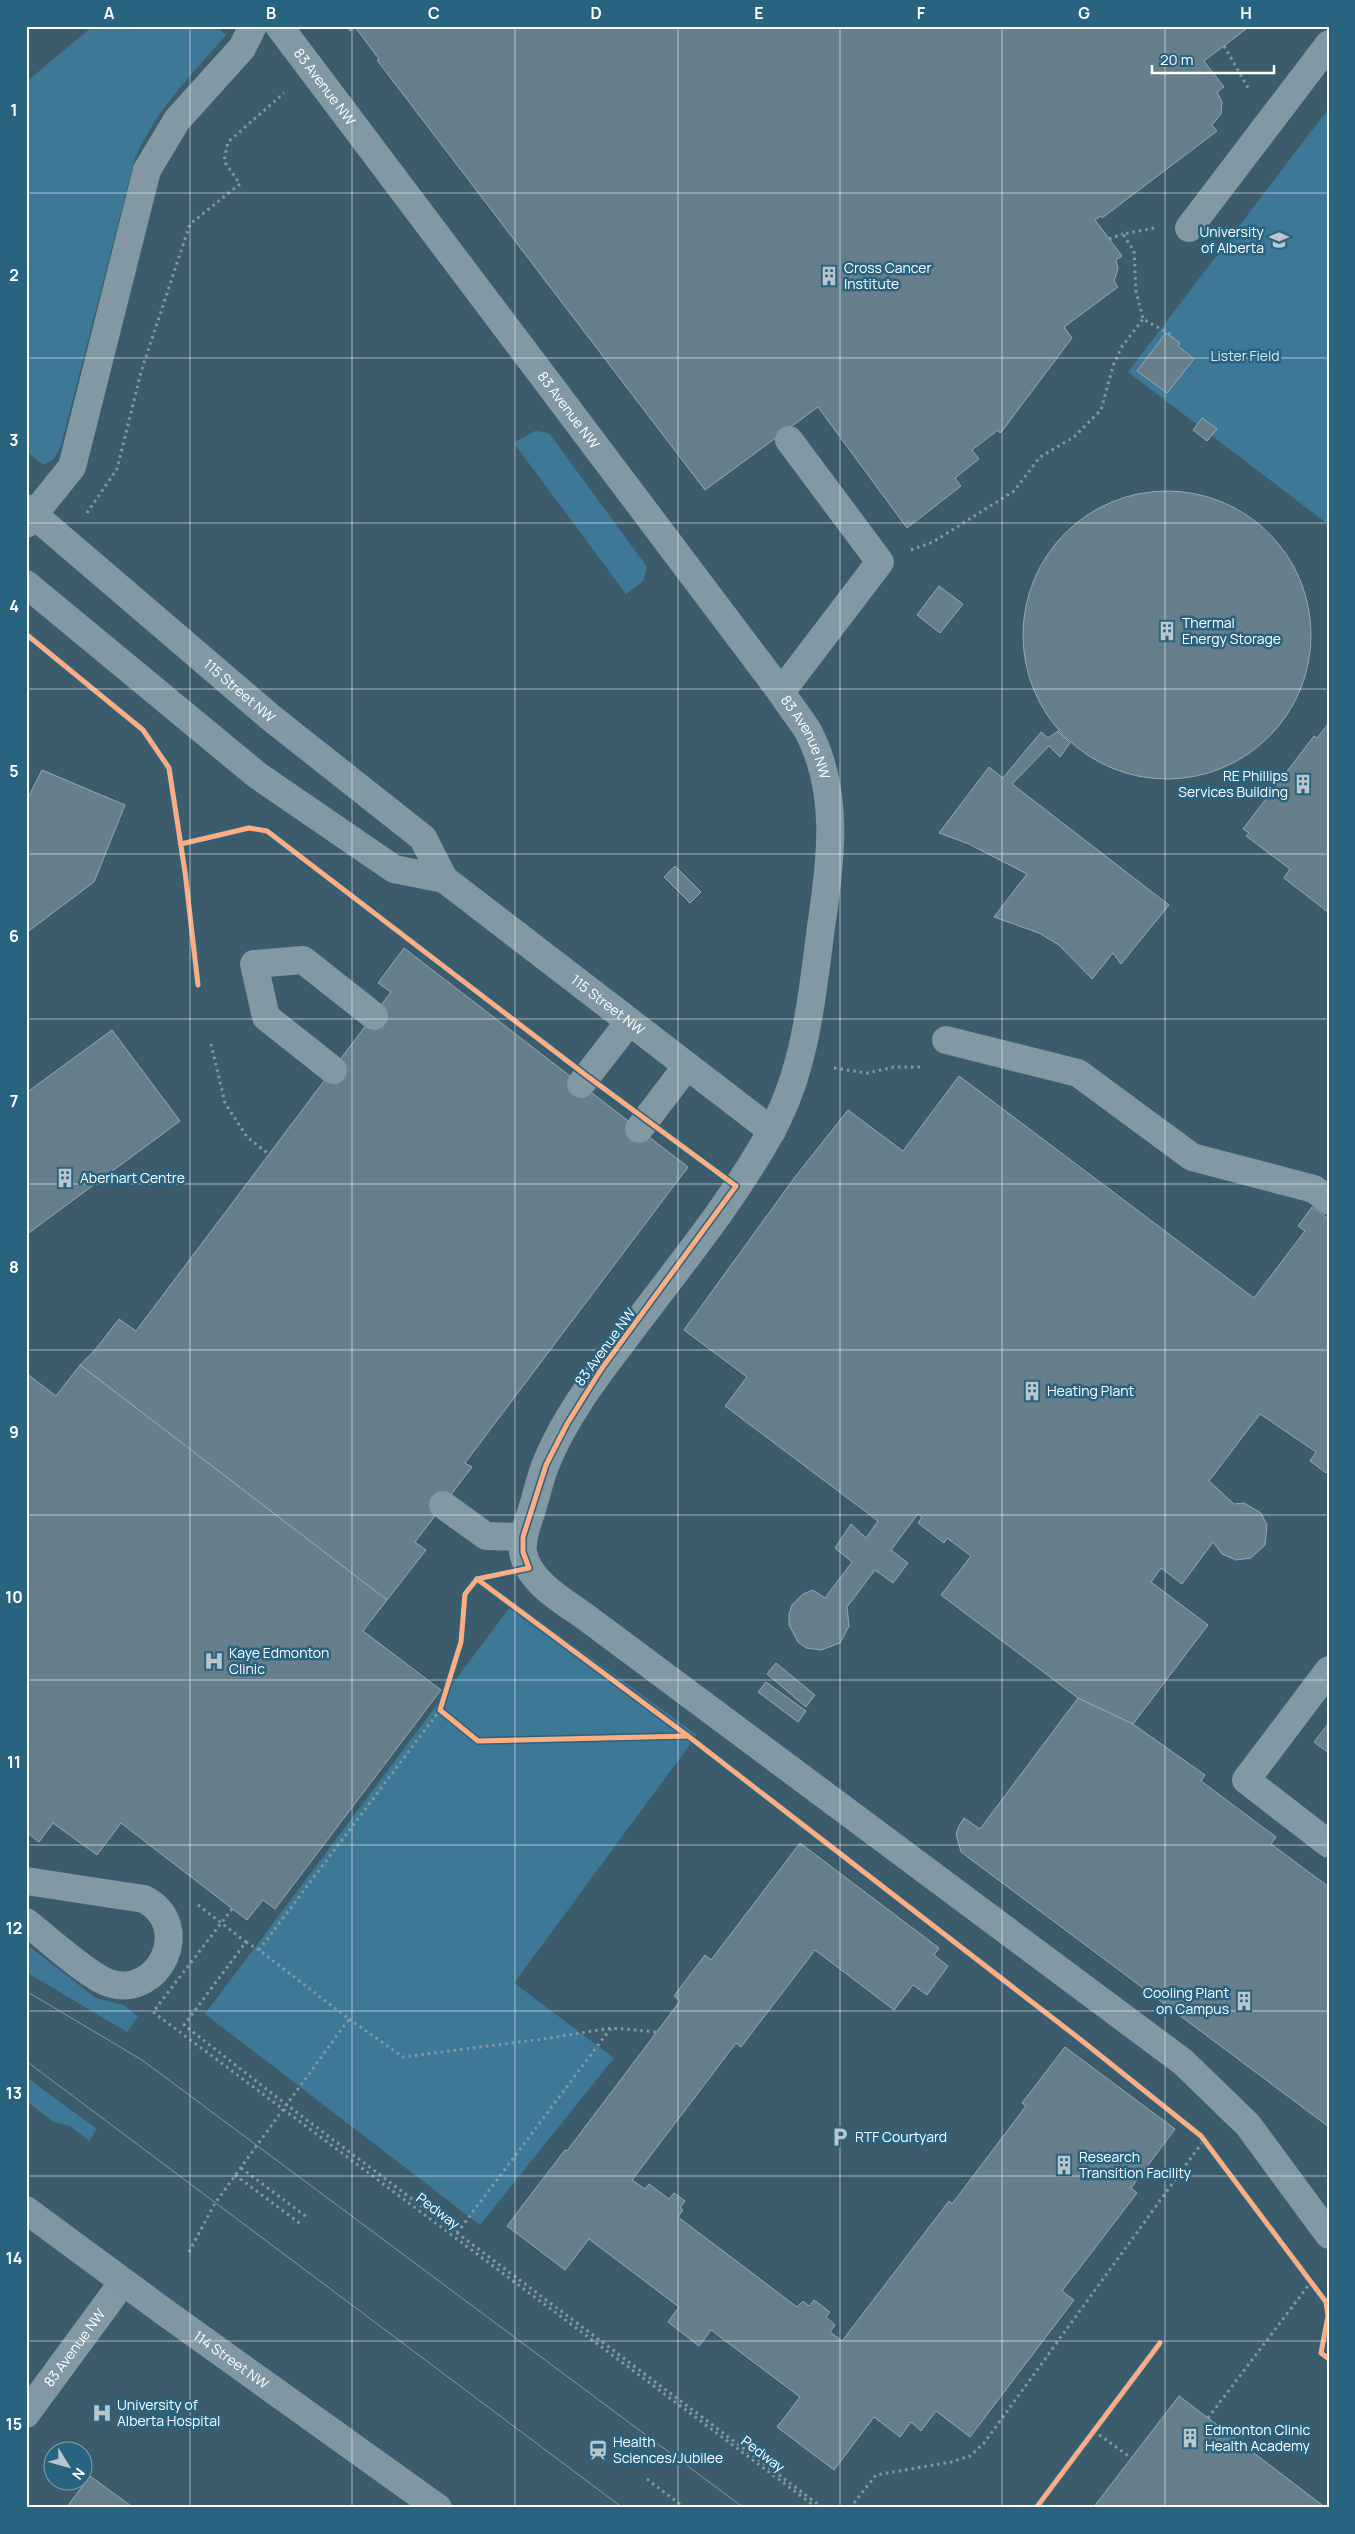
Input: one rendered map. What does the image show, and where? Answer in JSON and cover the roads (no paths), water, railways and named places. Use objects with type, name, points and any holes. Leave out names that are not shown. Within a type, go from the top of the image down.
[{"type":"main road","name":"114 Street NW","points":[[26,2210],[438,2508]]},
{"type":"street","points":[[29,516],[72,467],[147,170],[176,120],[242,48],[253,26]]},
{"type":"street","name":"83 Avenue NW","points":[[279,26],[781,692],[807,730],[828,785],[830,822],[829,876],[810,1010],[799,1062],[787,1101],[772,1131],[728,1199],[584,1395],[546,1465],[523,1536]]},
{"type":"street","points":[[1191,225],[1329,44]]},
{"type":"street","points":[[781,692],[880,562],[789,440]]},
{"type":"street","name":"115 Street NW","points":[[29,516],[270,718],[423,838],[444,879],[772,1131]]},
{"type":"street","name":"115 Street NW","points":[[26,584],[258,775],[394,868],[444,879]]},
{"type":"street","points":[[333,1070],[266,1017],[254,964],[303,960],[374,1016]]},
{"type":"street","points":[[582,1084],[629,1022]]},
{"type":"street","points":[[946,1040],[1078,1073],[1192,1157],[1314,1189],[1329,1201]]},
{"type":"street","points":[[639,1128],[687,1066]]},
{"type":"street","points":[[443,1505],[486,1536],[523,1536],[523,1552],[529,1568],[545,1586],[1183,2062],[1206,2082],[1248,2125],[1329,2235]]},
{"type":"street","points":[[1329,1670],[1246,1780],[1329,1844]]},
{"type":"street","points":[[26,1881],[144,1899],[154,1904],[162,1914],[168,1927],[170,1943],[167,1955],[149,1977],[138,1983],[122,1986],[108,1983],[92,1973],[26,1922]]},
{"type":"street","name":"83 Avenue NW","points":[[26,2414],[123,2282]]},
{"type":"tram line","points":[[26,1991],[142,2060],[744,2508]]},
{"type":"tram line","points":[[26,2061],[623,2508]]},
{"type":"place","name":"University of Alberta","points":[[1279,240]]},
{"type":"place","name":"Cross Cancer Institute","points":[[829,276]]},
{"type":"place","name":"Thermal Energy Storage","points":[[1167,631]]},
{"type":"place","name":"RE Phillips Services Building","points":[[1303,784]]},
{"type":"place","name":"Aberhart Centre","points":[[65,1178]]},
{"type":"place","name":"Heating Plant","points":[[1032,1391]]},
{"type":"place","name":"Kaye Edmonton Clinic","points":[[214,1661]]},
{"type":"place","name":"Cooling Plant on Campus","points":[[1244,2001]]},
{"type":"place","name":"RTF Courtyard","points":[[840,2137]]},
{"type":"place","name":"Research Transition Facility","points":[[1064,2165]]},
{"type":"place","name":"University of Alberta Hospital","points":[[102,2413]]},
{"type":"place","name":"Edmonton Clinic Health Academy","points":[[1190,2438]]},
{"type":"place","name":"Health Sciences/Jubilee","points":[[598,2450]]},
{"type":"park label","name":"Lister Field","points":[[1245,356]]}]
